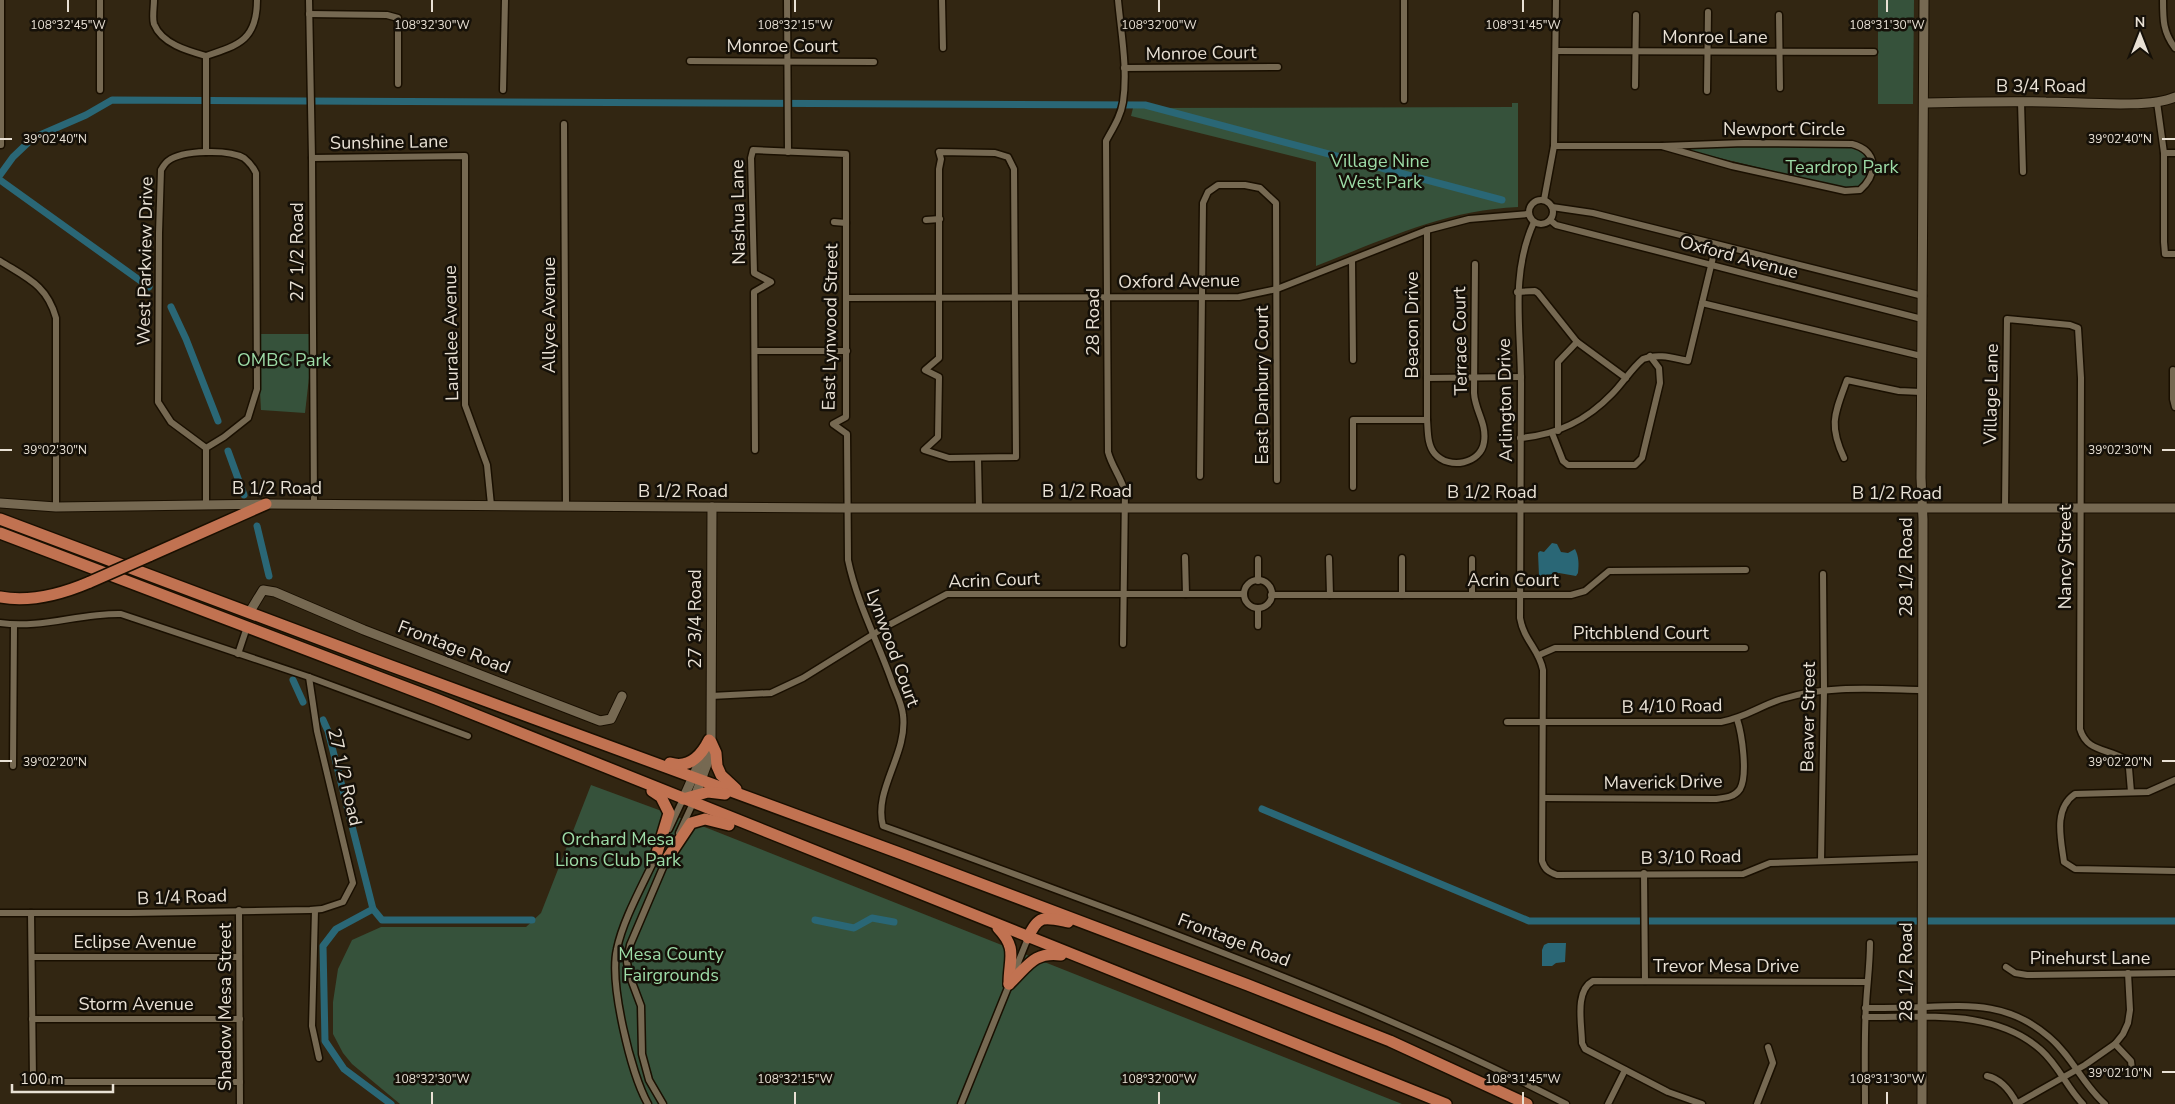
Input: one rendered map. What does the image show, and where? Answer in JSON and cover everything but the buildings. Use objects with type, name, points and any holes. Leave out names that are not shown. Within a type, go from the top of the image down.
[{"type":"highway","points":[[0,597],[10,599],[39,598],[70,590],[266,504]]},
{"type":"highway","points":[[0,519],[287,628],[698,778],[1248,985],[1390,1041],[1527,1104]]},
{"type":"highway","points":[[0,533],[691,799],[1028,938],[1446,1104]]},
{"type":"highway","points":[[222,618],[245,617],[249,613]]},
{"type":"highway","points":[[247,627],[257,622],[287,628]]},
{"type":"highway","points":[[562,728],[595,734],[678,765],[687,764],[697,758],[710,737]]},
{"type":"highway","points":[[710,737],[716,752],[717,766],[721,775],[741,794]]},
{"type":"highway","points":[[538,740],[661,797],[668,808],[669,819],[662,857]]},
{"type":"highway","points":[[691,799],[713,792],[741,794]]},
{"type":"highway","points":[[662,857],[691,823],[705,819],[826,856]]},
{"type":"highway","points":[[1028,938],[1035,923],[1044,919],[1102,930]]},
{"type":"highway","points":[[994,924],[1007,938],[1012,947],[1009,984]]},
{"type":"highway","points":[[1009,984],[1034,959],[1043,954],[1079,958]]},
{"type":"main road","name":"28 1/2 Road","points":[[1922,1104],[1921,392],[1924,0]]},
{"type":"main road","name":"B 3/4 Road","points":[[1924,103],[2157,102],[2175,96]]},
{"type":"main road","name":"B 1/2 Road","points":[[0,503],[56,507],[314,504],[847,508],[2175,508]]},
{"type":"main road","name":"27 3/4 Road","points":[[691,799],[698,778],[710,756],[712,507]]},
{"type":"main road","name":"Frontage Road","points":[[249,613],[263,590],[275,592],[364,630],[600,721],[611,719],[622,696]]},
{"type":"main road","name":"27 3/4 Road","points":[[691,799],[698,778]]},
{"type":"street","points":[[1,0],[1,145]]},
{"type":"street","points":[[100,0],[100,90]]},
{"type":"street","points":[[154,0],[154,23],[161,34],[172,44],[188,52],[206,56],[240,42],[248,36],[254,27],[257,0]]},
{"type":"street","name":"27 1/2 Road","points":[[309,0],[314,504]]},
{"type":"street","points":[[503,90],[505,0]]},
{"type":"street","points":[[787,0],[788,152]]},
{"type":"street","points":[[942,0],[943,48]]},
{"type":"street","name":"28 Road","points":[[1118,0],[1124,68],[1123,101],[1118,120],[1106,141],[1108,452],[1111,464],[1121,478],[1125,492],[1124,644]]},
{"type":"street","points":[[1404,0],[1404,100]]},
{"type":"street","points":[[1544,200],[1554,146],[1556,0]]},
{"type":"street","points":[[2163,0],[2166,37],[2175,48]]},
{"type":"street","points":[[1707,91],[1708,12]]},
{"type":"street","points":[[309,14],[387,15],[398,18],[398,84]]},
{"type":"street","points":[[1635,86],[1636,15]]},
{"type":"street","points":[[1780,15],[1780,88]]},
{"type":"street","name":"Monroe Lane","points":[[1556,51],[1874,52]]},
{"type":"street","points":[[206,56],[206,152]]},
{"type":"street","name":"Monroe Court","points":[[690,61],[874,62]]},
{"type":"street","name":"Monroe Court","points":[[1124,68],[1278,67]]},
{"type":"street","points":[[2021,102],[2023,172]]},
{"type":"street","points":[[2157,102],[2164,153],[2165,254],[2175,254]]},
{"type":"street","name":"Allyce Avenue","points":[[564,124],[566,506]]},
{"type":"street","name":"Newport Circle","points":[[1554,146],[1662,146],[1744,143],[1852,144],[1862,147],[1866,151],[1873,172],[1871,178],[1860,190],[1845,191],[1732,166],[1662,146]]},
{"type":"street","name":"Nashua Lane","points":[[755,351],[754,292],[771,282],[754,273],[751,158],[753,150],[788,152]]},
{"type":"street","name":"West Parkview Drive","points":[[206,152],[235,154],[244,158],[252,165],[256,173],[258,389],[248,418],[224,437],[206,448],[171,422],[158,402],[161,170],[167,162],[176,156],[206,152]]},
{"type":"street","name":"East Lynwood Street","points":[[788,152],[846,154],[846,417],[833,424],[847,434],[847,508]]},
{"type":"street","points":[[939,152],[995,153],[1008,157],[1014,169],[1016,457],[949,458],[924,450],[938,437],[938,377],[925,370],[939,358],[940,219],[939,169],[941,159],[939,152]]},
{"type":"street","points":[[2164,153],[2175,153]]},
{"type":"street","name":"Sunshine Lane","points":[[312,158],[465,156]]},
{"type":"street","name":"Lauralee Avenue","points":[[465,156],[465,405],[487,465],[491,505]]},
{"type":"street","name":"East Danbury Court","points":[[1203,298],[1203,203],[1208,192],[1218,184],[1245,184],[1260,188],[1276,203],[1277,480]]},
{"type":"street","points":[[1537,200],[1544,200],[1552,207],[1553,214],[1550,220],[1544,224],[1534,222],[1528,214],[1531,204],[1537,200]]},
{"type":"street","name":"Oxford Avenue","points":[[1552,207],[1593,213],[1923,296]]},
{"type":"street","name":"Oxford Avenue","points":[[847,298],[1239,297],[1277,290],[1427,230],[1469,219],[1528,214]]},
{"type":"street","points":[[926,220],[940,219]]},
{"type":"street","name":"Oxford Avenue","points":[[1550,220],[1556,225],[1922,320]]},
{"type":"street","name":"East Lynwood Street","points":[[834,222],[846,223]]},
{"type":"street","name":"Arlington Drive","points":[[1534,222],[1527,237],[1521,261],[1518,292],[1522,509],[1520,595],[1523,632],[1539,654],[1543,670],[1542,861],[1548,872]]},
{"type":"street","name":"Beacon Drive","points":[[1427,230],[1427,420],[1429,442],[1434,453],[1450,462],[1461,463]]},
{"type":"street","points":[[1520,438],[1542,436],[1574,424],[1599,406],[1636,365],[1650,356],[1688,361],[1716,245]]},
{"type":"street","points":[[1352,260],[1352,360]]},
{"type":"street","points":[[0,261],[44,290],[53,307],[56,318],[56,507]]},
{"type":"street","name":"Terrace Court","points":[[1461,463],[1479,454],[1485,440],[1484,423],[1475,400],[1475,264]]},
{"type":"street","points":[[1518,292],[1534,291],[1538,293],[1577,342],[1626,378]]},
{"type":"street","points":[[1200,476],[1203,298]]},
{"type":"street","points":[[1702,303],[1922,356]]},
{"type":"street","name":"Village Lane","points":[[2005,508],[2007,319],[2045,323]]},
{"type":"street","name":"Nancy Street","points":[[2045,323],[2070,325],[2078,328],[2080,333],[2080,729],[2083,738],[2088,744],[2125,759],[2129,768],[2131,792]]},
{"type":"street","points":[[1577,342],[1558,362],[1555,432],[1563,461],[1568,465],[1635,465],[1642,458],[1660,383],[1659,368],[1650,356]]},
{"type":"street","points":[[755,450],[755,351],[847,351]]},
{"type":"street","points":[[2173,370],[2173,399],[2175,408]]},
{"type":"street","points":[[1427,378],[1521,377]]},
{"type":"street","points":[[1844,458],[1834,438],[1835,413],[1847,380],[1899,391],[1921,392]]},
{"type":"street","points":[[1353,488],[1353,420],[1427,420]]},
{"type":"street","points":[[206,448],[206,505]]},
{"type":"street","points":[[978,458],[979,508]]},
{"type":"street","name":"Lynwood Court","points":[[847,508],[848,560],[852,576],[873,636],[882,653],[903,715],[900,747],[881,802],[880,813],[883,826]]},
{"type":"street","points":[[1185,557],[1186,594]]},
{"type":"street","points":[[1329,558],[1330,595]]},
{"type":"street","points":[[1402,558],[1402,595]]},
{"type":"street","points":[[1258,559],[1258,581]]},
{"type":"street","points":[[1472,559],[1472,595]]},
{"type":"street","name":"Acrin Court","points":[[1271,595],[1571,595],[1584,591],[1609,570],[1746,570]]},
{"type":"street","name":"Beaver Street","points":[[1821,860],[1824,690],[1823,574]]},
{"type":"street","points":[[1258,581],[1268,585],[1271,595],[1267,604],[1258,608],[1248,604],[1244,594],[1248,585],[1258,581]]},
{"type":"street","name":"Acrin Court","points":[[711,696],[771,693],[803,678],[908,614],[947,594],[1244,594]]},
{"type":"street","points":[[1258,608],[1258,626]]},
{"type":"street","points":[[0,623],[14,625],[55,622],[102,614],[121,614],[309,677],[468,736]]},
{"type":"street","points":[[13,766],[14,625]]},
{"type":"street","points":[[238,654],[247,627]]},
{"type":"street","name":"Pitchblend Court","points":[[1539,654],[1555,648],[1745,648]]},
{"type":"street","name":"27 1/2 Road","points":[[309,677],[317,731],[353,883]]},
{"type":"street","name":"B 4/10 Road","points":[[1507,722],[1699,723],[1737,719],[1781,699],[1824,690],[1922,690]]},
{"type":"street","name":"Maverick Drive","points":[[1543,798],[1715,799],[1728,797],[1740,789],[1743,777],[1742,740],[1737,719]]},
{"type":"street","points":[[2175,780],[2148,792],[2075,794],[2068,799],[2061,816],[2064,862],[2075,869],[2175,872]]},
{"type":"street","points":[[648,1104],[640,1090],[634,1070],[616,987],[614,962],[620,936],[691,799]]},
{"type":"street","points":[[663,1104],[649,1080],[642,1054],[641,1006],[629,974],[627,962],[630,945],[662,857],[691,799]]},
{"type":"street","name":"Frontage Road","points":[[883,826],[1212,948],[1350,1003],[1438,1041],[1566,1104]]},
{"type":"street","name":"B 3/10 Road","points":[[1548,872],[1557,875],[1644,873],[1743,874],[1770,863],[1922,858]]},
{"type":"street","points":[[1644,873],[1644,981]]},
{"type":"street","name":"B 1/4 Road","points":[[0,913],[315,910],[343,902],[353,883]]},
{"type":"street","name":"Shadow Mesa Street","points":[[239,910],[240,1104]]},
{"type":"street","points":[[315,910],[312,1026],[319,1058]]},
{"type":"street","points":[[31,913],[33,1080],[56,1082],[240,1082]]},
{"type":"street","points":[[961,1104],[1028,938]]},
{"type":"street","points":[[1865,1104],[1866,1008],[1867,982],[1870,971],[1870,943]]},
{"type":"street","name":"Eclipse Avenue","points":[[32,957],[239,956]]},
{"type":"street","name":"Pinehurst Lane","points":[[2006,967],[2027,975],[2175,973]]},
{"type":"street","points":[[1987,1076],[2000,1082],[2013,1096],[2017,1104],[2085,1065],[2115,1044],[2124,1034],[2128,1023],[2130,1010],[2128,973]]},
{"type":"street","name":"Trevor Mesa Drive","points":[[1625,1070],[1585,1050],[1582,1043],[1581,995],[1587,984],[1592,981],[1867,982]]},
{"type":"street","points":[[1866,1008],[1978,1005],[2016,1015],[2049,1037],[2076,1069],[2084,1083],[2106,1104]]},
{"type":"street","points":[[1866,1017],[1981,1021],[2011,1030],[2041,1050],[2063,1076],[2075,1096],[2084,1104]]},
{"type":"street","name":"Storm Avenue","points":[[32,1020],[240,1019]]},
{"type":"street","points":[[2115,1044],[2131,1061],[2132,1070]]},
{"type":"street","points":[[1757,1104],[1773,1063],[1768,1047]]},
{"type":"street","points":[[1608,1104],[1625,1070],[1668,1092],[1702,1104]]},
{"type":"green space","points":[[1878,0],[1914,0],[1913,104],[1878,104]]},
{"type":"green space","name":"Village Nine West Park","points":[[1512,103],[1518,103],[1518,207],[1491,209],[1440,220],[1316,266],[1316,162],[1131,116],[1133,108],[1512,107]]},
{"type":"green space","name":"Teardrop Park","points":[[1845,146],[1858,149],[1867,157],[1870,174],[1860,186],[1839,187],[1687,150],[1689,147]]},
{"type":"green space","name":"OMBC Park","points":[[257,334],[314,334],[305,413],[261,410]]},
{"type":"green space","name":"Mesa County Fairgrounds","points":[[591,785],[697,824],[1402,1104],[400,1104],[352,1064],[343,1053],[333,1034],[333,1002],[338,969],[352,940],[381,927],[526,927],[541,913]]},
{"type":"water","points":[[1552,543],[1557,544],[1561,552],[1568,553],[1575,549],[1579,564],[1576,576],[1559,573],[1539,576],[1538,553],[1540,551],[1544,552]]},
{"type":"water","points":[[1548,943],[1566,943],[1565,962],[1556,963],[1552,966],[1542,966],[1542,950],[1544,945]]},
{"type":"waterway","points":[[0,175],[13,157],[33,138],[86,115],[112,100],[1145,105],[1502,200]]},
{"type":"waterway","points":[[0,180],[149,287]]},
{"type":"waterway","points":[[171,307],[186,339],[218,421]]},
{"type":"waterway","points":[[228,451],[244,495]]},
{"type":"waterway","points":[[257,526],[269,576]]},
{"type":"waterway","points":[[293,680],[303,702]]},
{"type":"waterway","points":[[323,720],[328,731],[373,909],[382,920],[532,920]]},
{"type":"waterway","points":[[1262,809],[1529,921],[2175,921]]},
{"type":"waterway","points":[[373,909],[336,929],[323,946],[325,1041],[344,1069],[391,1104]]},
{"type":"waterway","points":[[815,920],[854,928],[872,918],[894,922]]},
{"type":"park label","name":"Orchard Mesa Lions Club Park","points":[[618,850]]}]
